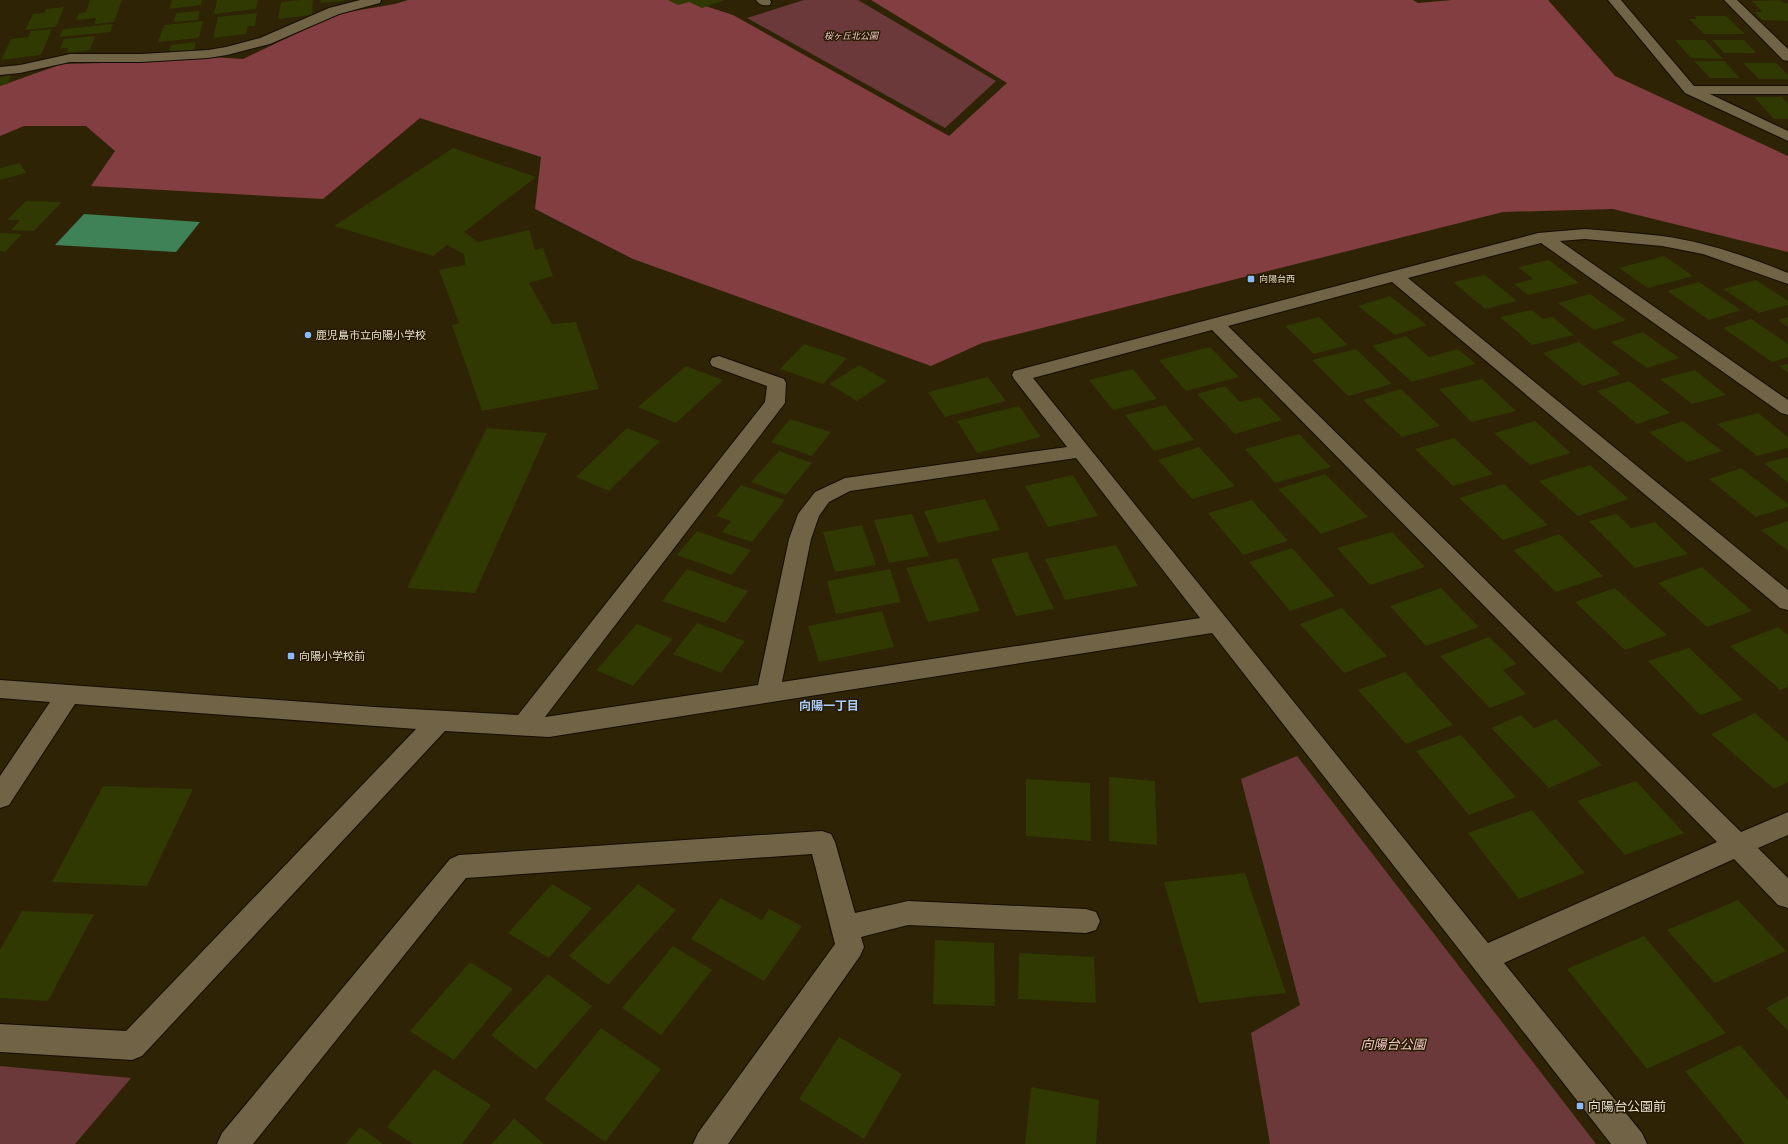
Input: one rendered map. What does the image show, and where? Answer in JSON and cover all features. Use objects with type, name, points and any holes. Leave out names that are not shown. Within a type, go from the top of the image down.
[{"type":"street","points":[[0,71],[20,69],[70,58],[141,58],[208,54],[227,51],[265,41],[334,11],[375,0]]},
{"type":"street","points":[[1614,0],[1690,90],[1788,137]]},
{"type":"street","points":[[1730,0],[1788,57]]},
{"type":"street","points":[[1690,90],[1788,90]]},
{"type":"street","points":[[1631,1144],[1021,375],[1544,237],[1585,234],[1662,241],[1707,250],[1756,266],[1788,279]]},
{"type":"street","points":[[1544,237],[1788,410]]},
{"type":"street","points":[[1395,276],[1788,602]]},
{"type":"street","points":[[1216,324],[1788,896]]},
{"type":"street","points":[[525,725],[775,404],[777,383],[719,362]]},
{"type":"street","points":[[768,693],[800,539],[810,514],[822,497],[845,485],[1082,451]]},
{"type":"street","points":[[0,689],[375,717],[549,727],[1217,624]]},
{"type":"street","points":[[0,797],[69,694]]},
{"type":"street","points":[[0,1038],[132,1046],[447,720]]},
{"type":"street","points":[[1484,958],[1788,823]]},
{"type":"street","points":[[233,1144],[459,867],[822,842],[850,947],[709,1144]]},
{"type":"street","points":[[844,928],[908,913],[1086,921]]},
{"type":"green space","name":"桜ヶ丘北公園","points":[[804,0],[858,0],[996,81],[945,128],[747,18]]},
{"type":"green space","name":"向陽台公園","points":[[1297,756],[1596,1144],[1270,1144],[1251,1033],[1300,1005],[1241,779]]},
{"type":"green space","points":[[0,1066],[131,1078],[75,1144],[0,1144]]},
{"type":"shaded area","points":[[408,0],[687,0],[733,15],[949,136],[1007,83],[871,0],[1413,0],[1418,3],[1452,0],[1548,0],[1615,76],[1788,156],[1788,252],[1613,209],[1503,212],[982,343],[931,366],[633,259],[535,209],[541,157],[420,118],[323,199],[91,186],[115,151],[86,126],[24,126],[0,136],[0,86],[62,64],[143,62],[212,57],[243,59],[337,14],[395,4]]},
{"type":"shaded area","points":[[84,214],[200,222],[176,252],[55,245]]},
{"type":"building","points":[[90,0],[122,0],[114,22],[94,24],[96,18],[76,20],[79,13],[86,12]]},
{"type":"building","points":[[172,0],[202,0],[201,5],[169,9]]},
{"type":"building","points":[[217,0],[258,0],[256,9],[214,14]]},
{"type":"building","points":[[313,0],[312,15],[278,19],[281,2]]},
{"type":"building","points":[[321,0],[344,0],[344,1],[320,3]]},
{"type":"building","points":[[668,0],[725,0],[702,8],[689,2],[678,5]]},
{"type":"building","points":[[1780,0],[1783,3],[1788,3],[1788,21],[1762,20],[1754,12],[1763,12],[1752,1]]},
{"type":"building","points":[[64,7],[56,27],[25,30],[33,14],[44,13],[46,9]]},
{"type":"building","points":[[200,11],[198,20],[174,22],[176,13]]},
{"type":"building","points":[[257,13],[255,26],[248,26],[246,34],[213,38],[218,17]]},
{"type":"building","points":[[1694,16],[1726,16],[1745,34],[1704,34],[1689,19],[1697,19]]},
{"type":"building","points":[[203,21],[199,38],[158,42],[164,25]]},
{"type":"building","points":[[113,24],[110,32],[59,37],[63,29]]},
{"type":"building","points":[[52,29],[41,55],[1,60],[11,39],[28,37],[31,31]]},
{"type":"building","points":[[95,36],[90,50],[67,53],[68,48],[60,49],[64,39]]},
{"type":"building","points":[[1675,40],[1705,40],[1723,59],[1691,58]]},
{"type":"building","points":[[1712,40],[1744,40],[1756,53],[1724,53]]},
{"type":"building","points":[[196,42],[194,50],[169,53],[171,45]]},
{"type":"building","points":[[1694,61],[1724,61],[1740,78],[1710,78]]},
{"type":"building","points":[[1743,63],[1776,63],[1788,75],[1788,79],[1759,79]]},
{"type":"building","points":[[11,75],[8,84],[0,85],[0,77]]},
{"type":"building","points":[[1754,97],[1782,97],[1788,104],[1788,119],[1774,119]]},
{"type":"building","points":[[453,148],[536,177],[464,232],[478,242],[529,230],[535,250],[543,248],[553,276],[529,283],[552,324],[576,322],[599,389],[482,411],[452,325],[459,323],[439,270],[465,265],[464,254],[447,245],[433,256],[334,226]]},
{"type":"building","points":[[20,163],[26,173],[0,180],[0,168]]},
{"type":"building","points":[[26,201],[62,202],[34,231],[11,230],[20,220],[7,220]]},
{"type":"building","points":[[0,233],[22,234],[5,252],[0,251]]},
{"type":"building","points":[[1664,256],[1693,276],[1648,288],[1619,268]]},
{"type":"building","points":[[1549,260],[1579,283],[1528,295],[1514,284],[1533,279],[1518,267]]},
{"type":"building","points":[[1485,275],[1517,301],[1485,309],[1453,282]]},
{"type":"building","points":[[1756,280],[1788,301],[1788,305],[1759,313],[1723,289]]},
{"type":"building","points":[[1699,282],[1741,310],[1709,320],[1667,291]]},
{"type":"building","points":[[1590,294],[1626,320],[1594,330],[1558,303]]},
{"type":"building","points":[[1390,296],[1427,325],[1395,335],[1358,306]]},
{"type":"building","points":[[1532,310],[1543,319],[1553,317],[1574,335],[1532,345],[1500,317]]},
{"type":"building","points":[[1319,317],[1348,345],[1314,354],[1285,326]]},
{"type":"building","points":[[1788,317],[1788,327],[1778,320]]},
{"type":"building","points":[[1751,319],[1788,344],[1788,357],[1772,362],[1723,328]]},
{"type":"building","points":[[1643,332],[1679,358],[1647,368],[1611,342]]},
{"type":"building","points":[[1406,336],[1429,357],[1458,349],[1476,364],[1412,382],[1372,346]]},
{"type":"building","points":[[1579,342],[1621,374],[1583,386],[1543,353]]},
{"type":"building","points":[[804,344],[847,358],[823,384],[780,369]]},
{"type":"building","points":[[1210,347],[1239,377],[1186,391],[1159,360]]},
{"type":"building","points":[[1356,349],[1392,384],[1348,396],[1312,360]]},
{"type":"building","points":[[1788,364],[1788,373],[1779,366]]},
{"type":"building","points":[[859,365],[887,381],[857,401],[829,384]]},
{"type":"building","points":[[686,366],[723,380],[676,423],[638,407]]},
{"type":"building","points":[[1133,369],[1157,399],[1113,410],[1089,380]]},
{"type":"building","points":[[1695,370],[1726,395],[1692,404],[1660,379]]},
{"type":"building","points":[[988,377],[1006,401],[945,417],[928,392]]},
{"type":"building","points":[[1482,379],[1516,411],[1471,422],[1439,389]]},
{"type":"building","points":[[1629,381],[1670,413],[1637,424],[1597,391]]},
{"type":"building","points":[[1225,386],[1240,402],[1259,397],[1282,420],[1235,434],[1197,394]]},
{"type":"building","points":[[1401,389],[1440,426],[1402,437],[1363,400]]},
{"type":"building","points":[[1165,405],[1194,440],[1154,451],[1125,415]]},
{"type":"building","points":[[1019,406],[1041,437],[977,453],[957,421]]},
{"type":"building","points":[[1758,413],[1788,437],[1788,448],[1757,456],[1717,424]]},
{"type":"building","points":[[790,419],[831,432],[812,456],[771,442]]},
{"type":"building","points":[[1535,421],[1571,453],[1530,465],[1494,433]]},
{"type":"building","points":[[1683,421],[1722,451],[1687,462],[1649,432]]},
{"type":"building","points":[[487,428],[547,433],[475,593],[407,588]]},
{"type":"building","points":[[627,428],[660,441],[609,491],[576,477]]},
{"type":"building","points":[[1299,434],[1331,467],[1275,483],[1245,449]]},
{"type":"building","points":[[1454,438],[1493,474],[1453,486],[1415,449]]},
{"type":"building","points":[[1199,447],[1235,486],[1192,499],[1158,460]]},
{"type":"building","points":[[779,451],[812,463],[786,495],[751,482]]},
{"type":"building","points":[[1788,457],[1788,483],[1764,463]]},
{"type":"building","points":[[1590,465],[1629,499],[1578,516],[1539,481]]},
{"type":"building","points":[[1741,468],[1788,504],[1788,507],[1756,517],[1709,479]]},
{"type":"building","points":[[1325,474],[1368,517],[1321,534],[1278,489]]},
{"type":"building","points":[[1073,475],[1098,516],[1048,527],[1025,486]]},
{"type":"building","points":[[1504,484],[1548,525],[1503,540],[1459,498]]},
{"type":"building","points":[[741,485],[785,500],[752,542],[722,532],[731,521],[716,516]]},
{"type":"building","points":[[985,499],[1000,530],[938,543],[924,511]]},
{"type":"building","points":[[1252,500],[1288,541],[1243,555],[1208,513]]},
{"type":"building","points":[[912,514],[929,556],[889,563],[874,520]]},
{"type":"building","points":[[1617,514],[1631,528],[1655,522],[1688,554],[1635,568],[1589,521]]},
{"type":"building","points":[[1788,521],[1788,551],[1761,530]]},
{"type":"building","points":[[862,525],[876,565],[835,572],[823,532]]},
{"type":"building","points":[[697,531],[751,550],[732,575],[677,555]]},
{"type":"building","points":[[1392,532],[1425,567],[1370,585],[1337,548]]},
{"type":"building","points":[[1559,534],[1603,576],[1556,592],[1513,550]]},
{"type":"building","points":[[1116,545],[1138,586],[1065,600],[1045,559]]},
{"type":"building","points":[[1292,548],[1335,596],[1290,611],[1249,562]]},
{"type":"building","points":[[1027,552],[1054,609],[1016,616],[991,559]]},
{"type":"building","points":[[957,558],[980,611],[928,622],[906,568]]},
{"type":"building","points":[[1702,567],[1752,611],[1707,627],[1658,583]]},
{"type":"building","points":[[687,569],[748,591],[725,623],[662,601]]},
{"type":"building","points":[[890,569],[901,602],[836,614],[827,581]]},
{"type":"building","points":[[1441,588],[1479,627],[1426,646],[1390,606]]},
{"type":"building","points":[[1615,588],[1667,635],[1625,650],[1575,602]]},
{"type":"building","points":[[1342,608],[1387,656],[1344,673],[1300,624]]},
{"type":"building","points":[[882,611],[894,647],[819,662],[808,626]]},
{"type":"building","points":[[697,623],[745,641],[721,673],[673,654]]},
{"type":"building","points":[[637,624],[673,639],[633,686],[596,670]]},
{"type":"building","points":[[1778,627],[1788,635],[1788,687],[1780,690],[1730,646]]},
{"type":"building","points":[[1489,637],[1517,664],[1503,670],[1526,694],[1490,708],[1440,656]]},
{"type":"building","points":[[1689,648],[1743,700],[1700,715],[1648,661]]},
{"type":"building","points":[[1405,672],[1453,725],[1406,744],[1358,690]]},
{"type":"building","points":[[1755,713],[1788,742],[1788,782],[1774,789],[1711,734]]},
{"type":"building","points":[[1521,715],[1534,728],[1556,719],[1602,765],[1549,788],[1491,728]]},
{"type":"building","points":[[1461,735],[1516,797],[1469,815],[1416,751]]},
{"type":"building","points":[[1109,777],[1155,781],[1157,845],[1109,841]]},
{"type":"building","points":[[1026,779],[1090,783],[1091,841],[1026,836]]},
{"type":"building","points":[[1636,781],[1684,833],[1625,855],[1577,801]]},
{"type":"building","points":[[103,786],[193,789],[147,886],[52,882]]},
{"type":"building","points":[[1532,810],[1585,873],[1519,899],[1468,833]]},
{"type":"building","points":[[1245,873],[1286,993],[1199,1003],[1164,882]]},
{"type":"building","points":[[552,884],[592,908],[549,958],[508,933]]},
{"type":"building","points":[[638,884],[676,910],[608,985],[569,956]]},
{"type":"building","points":[[720,898],[762,920],[769,909],[802,926],[764,981],[691,939]]},
{"type":"building","points":[[1738,900],[1786,951],[1715,983],[1667,930]]},
{"type":"building","points":[[22,911],[94,914],[48,1001],[0,998],[0,950]]},
{"type":"building","points":[[1644,936],[1726,1033],[1647,1069],[1567,969]]},
{"type":"building","points":[[935,940],[994,943],[995,1006],[933,1004]]},
{"type":"building","points":[[673,946],[712,970],[661,1035],[622,1008]]},
{"type":"building","points":[[1019,953],[1094,957],[1096,1003],[1018,999]]},
{"type":"building","points":[[470,962],[513,989],[454,1060],[410,1031]]},
{"type":"building","points":[[548,974],[592,1006],[536,1070],[491,1035]]},
{"type":"building","points":[[1788,996],[1788,1031],[1766,1008]]},
{"type":"building","points":[[601,1028],[661,1069],[605,1142],[544,1099]]},
{"type":"building","points":[[839,1037],[902,1074],[864,1139],[799,1099]]},
{"type":"building","points":[[1740,1045],[1788,1100],[1788,1144],[1745,1144],[1685,1071]]},
{"type":"building","points":[[434,1069],[491,1105],[462,1144],[413,1144],[387,1127]]},
{"type":"building","points":[[1031,1087],[1099,1100],[1096,1144],[1025,1144]]},
{"type":"building","points":[[514,1118],[544,1144],[492,1144]]},
{"type":"building","points":[[360,1127],[383,1144],[346,1144]]},
{"type":"place","name":"向陽台西","points":[[1251,279]]},
{"type":"place","name":"鹿児島市立向陽小学校","points":[[308,335]]},
{"type":"place","name":"向陽小学校前","points":[[291,656]]},
{"type":"place","name":"向陽台公園前","points":[[1580,1106]]},
{"type":"district","name":"向陽一丁目","points":[[829,706]]}]
